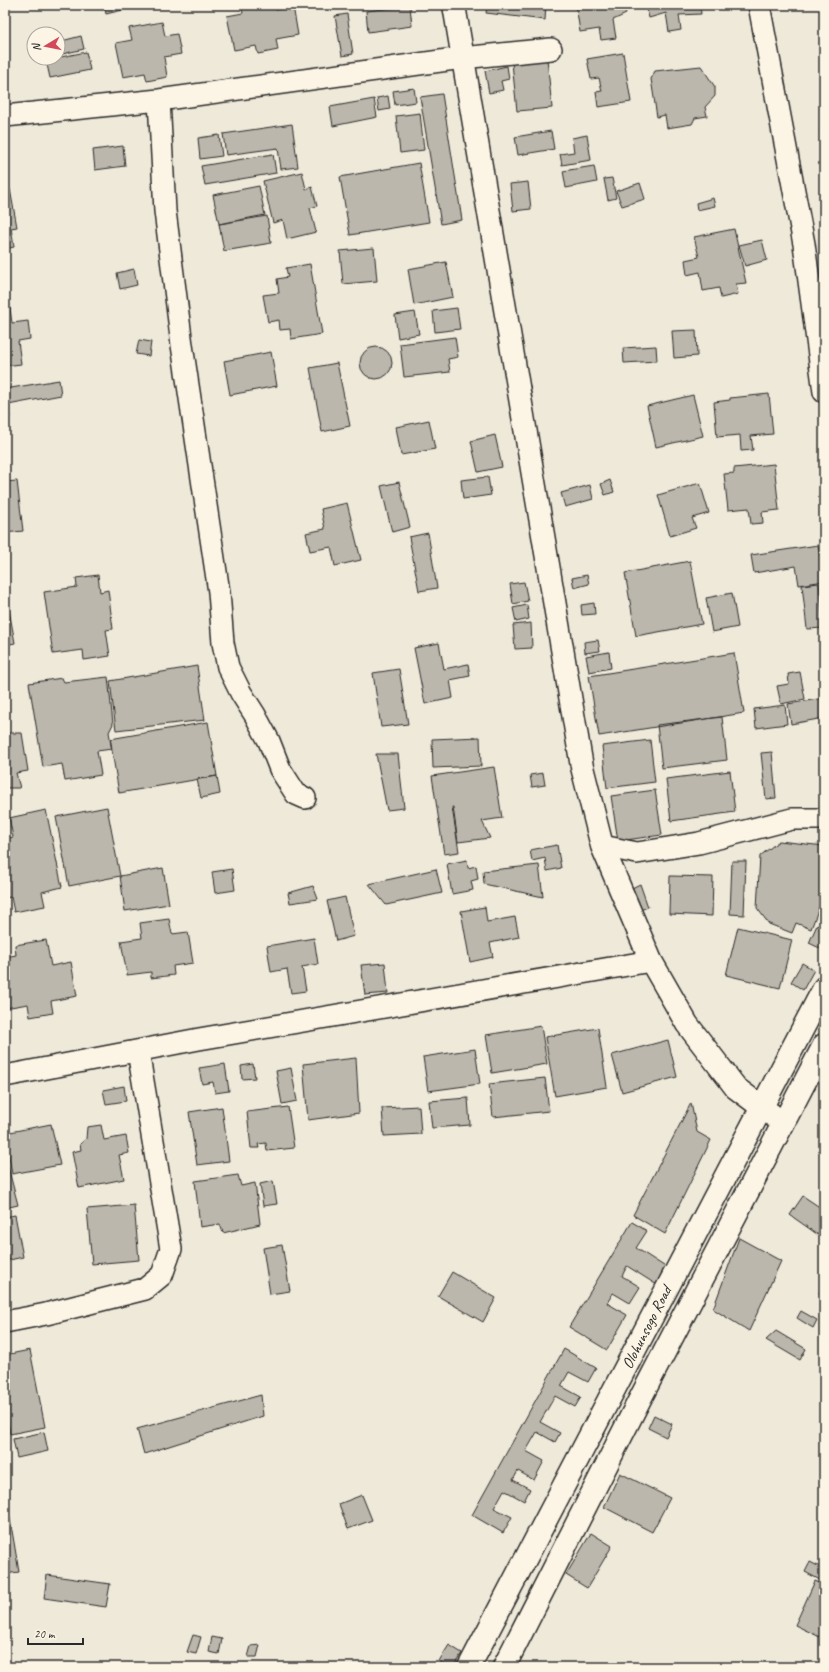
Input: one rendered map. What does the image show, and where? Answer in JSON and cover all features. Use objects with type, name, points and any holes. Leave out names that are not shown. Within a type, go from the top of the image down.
[{"type":"main road","points":[[454,5],[582,767],[602,846],[651,961],[687,1024],[736,1088],[783,1123]]},
{"type":"main road","name":"Olohunsogo Road","points":[[469,1667],[760,1107],[824,988]]},
{"type":"main road","name":"Olohunsogo Road","points":[[504,1667],[641,1397],[824,1045]]},
{"type":"street","points":[[759,5],[804,244],[824,392]]},
{"type":"street","points":[[5,116],[159,100],[462,58],[551,49]]},
{"type":"street","points":[[159,100],[166,219],[182,345],[219,592],[223,643],[228,668],[269,742],[280,769],[296,794],[305,798]]},
{"type":"street","points":[[602,846],[637,853],[700,843],[792,819],[824,819]]},
{"type":"street","points":[[5,1076],[138,1051],[651,961]]},
{"type":"street","points":[[5,1322],[46,1314],[145,1289],[162,1274],[171,1249],[138,1051]]},
{"type":"building","points":[[104,5],[138,5],[139,6],[106,14]]},
{"type":"building","points":[[241,5],[275,5],[276,10],[293,6],[298,35],[276,39],[278,50],[258,54],[256,46],[234,50],[227,16],[243,13]]},
{"type":"building","points":[[361,5],[372,5],[372,7],[362,9]]},
{"type":"building","points":[[487,5],[546,5],[545,20],[486,13]]},
{"type":"building","points":[[576,5],[625,5],[626,14],[613,20],[616,38],[601,40],[599,29],[580,32]]},
{"type":"building","points":[[646,5],[700,5],[701,14],[679,15],[681,30],[669,32],[666,13],[649,18]]},
{"type":"building","points":[[410,6],[412,26],[368,32],[366,11]]},
{"type":"building","points":[[347,14],[353,54],[342,56],[335,16]]},
{"type":"building","points":[[162,22],[165,36],[177,34],[181,54],[164,57],[167,77],[147,81],[145,73],[123,77],[116,43],[132,40],[129,28]]},
{"type":"building","points":[[81,36],[84,49],[66,53],[66,40]]},
{"type":"building","points":[[86,52],[90,70],[50,78],[47,66],[66,66],[66,56]]},
{"type":"building","points":[[623,53],[631,102],[598,107],[596,92],[602,91],[599,78],[591,79],[587,59]]},
{"type":"building","points":[[547,59],[552,108],[517,111],[512,63]]},
{"type":"building","points":[[507,66],[509,79],[501,81],[503,90],[489,93],[485,71]]},
{"type":"building","points":[[701,66],[715,87],[715,96],[705,107],[707,116],[695,118],[692,124],[667,128],[665,115],[657,117],[651,79],[655,71]]},
{"type":"building","points":[[414,88],[416,102],[395,105],[393,91]]},
{"type":"building","points":[[442,94],[462,220],[441,224],[420,97]]},
{"type":"building","points":[[388,96],[390,109],[379,111],[377,98]]},
{"type":"building","points":[[374,99],[377,117],[333,126],[330,107]]},
{"type":"building","points":[[420,113],[424,150],[400,153],[396,116]]},
{"type":"building","points":[[292,124],[298,167],[281,169],[278,148],[226,155],[223,134]]},
{"type":"building","points":[[820,130],[824,130],[824,152]]},
{"type":"building","points":[[551,131],[554,149],[518,155],[515,137]]},
{"type":"building","points":[[219,135],[222,156],[200,159],[198,138]]},
{"type":"building","points":[[587,135],[591,160],[562,165],[560,154],[574,152],[572,138]]},
{"type":"building","points":[[123,146],[125,166],[95,170],[93,150]]},
{"type":"building","points":[[273,154],[276,173],[205,185],[201,166]]},
{"type":"building","points":[[419,163],[429,222],[350,235],[340,177]]},
{"type":"building","points":[[594,166],[597,182],[566,188],[563,171]]},
{"type":"building","points":[[302,172],[306,189],[312,187],[317,206],[310,208],[316,232],[287,239],[283,220],[273,223],[263,181]]},
{"type":"building","points":[[612,178],[616,198],[608,200],[604,179]]},
{"type":"building","points":[[528,182],[531,209],[513,211],[510,184]]},
{"type":"building","points":[[640,183],[645,199],[622,206],[616,191]]},
{"type":"building","points":[[259,186],[265,215],[219,224],[213,195]]},
{"type":"building","points":[[10,189],[17,227],[11,228],[14,247],[5,249],[5,190]]},
{"type":"building","points":[[713,198],[715,206],[697,210],[696,203]]},
{"type":"building","points":[[267,216],[271,243],[224,251],[219,224]]},
{"type":"building","points":[[734,229],[746,283],[736,284],[738,294],[721,298],[719,288],[703,291],[700,272],[687,275],[685,260],[699,257],[694,237]]},
{"type":"building","points":[[762,240],[767,260],[745,266],[739,245]]},
{"type":"building","points":[[374,248],[377,281],[343,284],[340,251]]},
{"type":"building","points":[[446,262],[453,297],[414,305],[408,269]]},
{"type":"building","points":[[310,264],[322,334],[291,339],[290,329],[280,330],[279,320],[268,322],[263,295],[279,293],[277,279],[288,277],[286,268]]},
{"type":"building","points":[[134,269],[137,285],[120,289],[117,273]]},
{"type":"building","points":[[9,301],[12,323],[28,321],[30,339],[18,341],[21,364],[5,366],[5,302]]},
{"type":"building","points":[[457,308],[460,329],[435,332],[433,311]]},
{"type":"building","points":[[415,312],[419,334],[398,338],[395,315]]},
{"type":"building","points":[[696,330],[697,356],[674,358],[672,331]]},
{"type":"building","points":[[455,337],[458,357],[448,359],[450,372],[404,377],[400,344]]},
{"type":"building","points":[[139,340],[151,342],[149,356],[136,354]]},
{"type":"building","points":[[656,346],[657,361],[624,363],[623,348]]},
{"type":"building","points":[[376,347],[385,350],[389,354],[392,363],[389,372],[385,376],[376,379],[367,376],[363,372],[360,363],[363,354],[367,350]]},
{"type":"building","points":[[271,352],[277,386],[230,395],[224,361]]},
{"type":"building","points":[[337,363],[350,426],[322,432],[310,368]]},
{"type":"building","points":[[59,380],[61,395],[8,405],[10,417],[5,418],[5,389]]},
{"type":"building","points":[[769,394],[773,434],[751,436],[753,450],[741,451],[740,435],[717,437],[714,402],[730,400],[730,398]]},
{"type":"building","points":[[693,395],[703,436],[656,447],[647,406]]},
{"type":"building","points":[[429,420],[435,449],[401,455],[396,427]]},
{"type":"building","points":[[495,435],[502,467],[478,472],[471,441]]},
{"type":"building","points":[[774,464],[779,510],[762,512],[763,523],[751,524],[749,508],[728,510],[724,474],[734,473],[734,468]]},
{"type":"building","points":[[488,477],[491,495],[463,499],[461,480]]},
{"type":"building","points":[[610,480],[614,492],[605,495],[601,484]]},
{"type":"building","points":[[17,481],[23,531],[5,533],[5,482]]},
{"type":"building","points":[[399,482],[410,527],[392,532],[381,486]]},
{"type":"building","points":[[700,483],[709,513],[692,518],[696,528],[670,536],[658,495]]},
{"type":"building","points":[[590,485],[593,499],[565,507],[561,493]]},
{"type":"building","points":[[347,503],[361,560],[335,566],[331,547],[310,551],[306,533],[325,529],[321,509]]},
{"type":"building","points":[[428,533],[437,588],[419,591],[409,537]]},
{"type":"building","points":[[818,545],[824,581],[799,585],[796,566],[754,573],[751,555]]},
{"type":"building","points":[[690,561],[702,624],[636,636],[625,573]]},
{"type":"building","points":[[98,575],[100,592],[108,590],[113,629],[106,630],[110,656],[84,660],[83,650],[53,654],[44,592],[77,587],[76,578]]},
{"type":"building","points":[[587,575],[589,584],[574,588],[572,578]]},
{"type":"building","points":[[524,582],[528,601],[513,604],[510,584]]},
{"type":"building","points":[[819,583],[824,628],[807,629],[802,585]]},
{"type":"building","points":[[5,593],[15,643],[5,645]]},
{"type":"building","points":[[732,593],[738,627],[712,632],[706,598]]},
{"type":"building","points":[[594,603],[595,614],[582,615],[581,605]]},
{"type":"building","points":[[527,605],[529,619],[516,622],[513,608]]},
{"type":"building","points":[[531,623],[532,648],[515,649],[513,625]]},
{"type":"building","points":[[598,640],[600,651],[585,653],[584,642]]},
{"type":"building","points":[[439,643],[444,669],[468,664],[470,676],[450,680],[453,698],[425,704],[414,648]]},
{"type":"building","points":[[609,652],[611,668],[589,672],[586,656]]},
{"type":"building","points":[[734,653],[744,713],[599,736],[589,676]]},
{"type":"building","points":[[197,666],[205,720],[116,730],[110,681]]},
{"type":"building","points":[[399,669],[408,724],[381,727],[373,673]]},
{"type":"building","points":[[800,672],[805,699],[781,704],[777,686],[789,684],[788,674]]},
{"type":"building","points":[[108,677],[113,724],[109,732],[112,749],[97,751],[101,775],[65,781],[62,764],[43,767],[29,683],[62,678],[64,682]]},
{"type":"building","points":[[824,698],[824,718],[791,724],[788,704]]},
{"type":"building","points":[[785,705],[787,724],[756,728],[754,709]]},
{"type":"building","points":[[722,717],[727,760],[662,768],[657,725]]},
{"type":"building","points":[[208,722],[217,776],[119,793],[110,739]]},
{"type":"building","points":[[5,725],[7,733],[22,733],[28,771],[16,773],[20,788],[5,788]]},
{"type":"building","points":[[480,737],[481,766],[433,768],[432,739]]},
{"type":"building","points":[[650,740],[655,782],[607,788],[602,746]]},
{"type":"building","points":[[772,752],[776,798],[766,799],[761,753]]},
{"type":"building","points":[[376,754],[398,754],[404,808],[387,810]]},
{"type":"building","points":[[494,767],[502,818],[482,821],[490,838],[458,842],[452,807],[459,852],[444,854],[432,776]]},
{"type":"building","points":[[730,771],[735,812],[671,821],[666,779]]},
{"type":"building","points":[[543,773],[545,785],[532,787],[530,775]]},
{"type":"building","points":[[217,776],[220,794],[201,798],[197,779]]},
{"type":"building","points":[[655,790],[662,835],[618,841],[611,796]]},
{"type":"building","points":[[107,807],[120,876],[69,886],[56,817]]},
{"type":"building","points":[[46,810],[62,887],[42,892],[45,906],[14,912],[11,897],[5,898],[5,839],[13,837],[9,818]]},
{"type":"building","points":[[779,841],[824,846],[824,894],[811,929],[796,923],[792,933],[769,924],[757,908],[760,856]]},
{"type":"building","points":[[557,845],[561,868],[547,871],[545,858],[532,861],[530,850]]},
{"type":"building","points":[[467,860],[468,868],[476,866],[478,879],[471,881],[473,890],[452,894],[447,864]]},
{"type":"building","points":[[732,861],[746,861],[744,915],[730,914]]},
{"type":"building","points":[[539,865],[543,897],[484,884],[483,871]]},
{"type":"building","points":[[163,868],[169,904],[125,911],[120,876]]},
{"type":"building","points":[[232,869],[235,890],[215,893],[212,872]]},
{"type":"building","points":[[436,869],[442,893],[386,905],[369,884]]},
{"type":"building","points":[[670,876],[713,877],[712,916],[669,914]]},
{"type":"building","points":[[640,884],[648,907],[640,910],[632,888]]},
{"type":"building","points":[[313,886],[318,899],[290,903],[288,893]]},
{"type":"building","points":[[345,897],[354,936],[336,941],[327,901]]},
{"type":"building","points":[[485,907],[487,922],[515,917],[519,937],[490,943],[493,957],[470,962],[461,911]]},
{"type":"building","points":[[169,919],[172,934],[188,932],[193,963],[173,966],[174,975],[151,978],[151,972],[127,975],[121,941],[142,938],[140,923]]},
{"type":"building","points":[[817,925],[824,928],[824,950],[809,943]]},
{"type":"building","points":[[738,927],[792,940],[780,988],[726,975]]},
{"type":"building","points":[[314,938],[318,964],[302,967],[306,991],[291,993],[287,969],[271,972],[267,946]]},
{"type":"building","points":[[46,940],[51,966],[71,962],[77,996],[51,1001],[53,1013],[30,1017],[28,1004],[5,1008],[5,957],[16,955],[15,945]]},
{"type":"building","points":[[385,963],[388,993],[365,995],[361,965]]},
{"type":"building","points":[[802,963],[814,970],[803,990],[791,982]]},
{"type":"building","points":[[541,1026],[547,1064],[492,1073],[486,1035]]},
{"type":"building","points":[[598,1028],[607,1087],[555,1096],[545,1037]]},
{"type":"building","points":[[668,1040],[677,1077],[622,1092],[612,1055]]},
{"type":"building","points":[[475,1049],[480,1084],[428,1091],[423,1057]]},
{"type":"building","points":[[356,1058],[359,1113],[308,1120],[303,1064]]},
{"type":"building","points":[[225,1064],[229,1091],[215,1093],[213,1082],[202,1084],[199,1068]]},
{"type":"building","points":[[253,1064],[255,1078],[242,1079],[241,1066]]},
{"type":"building","points":[[291,1068],[297,1101],[282,1104],[276,1071]]},
{"type":"building","points":[[545,1078],[549,1111],[493,1117],[489,1084]]},
{"type":"building","points":[[124,1086],[126,1101],[106,1104],[103,1090]]},
{"type":"building","points":[[468,1098],[470,1125],[432,1128],[429,1101]]},
{"type":"building","points":[[691,1103],[697,1132],[711,1140],[665,1234],[633,1215]]},
{"type":"building","points":[[419,1106],[421,1134],[384,1136],[382,1108]]},
{"type":"building","points":[[222,1107],[229,1161],[197,1165],[189,1112]]},
{"type":"building","points":[[288,1107],[294,1148],[267,1151],[266,1143],[258,1144],[259,1148],[251,1148],[247,1112]]},
{"type":"building","points":[[51,1124],[60,1165],[12,1174],[5,1133]]},
{"type":"building","points":[[101,1125],[104,1140],[126,1136],[129,1153],[119,1155],[124,1179],[79,1188],[72,1152],[81,1150],[80,1144],[86,1139],[87,1127]]},
{"type":"building","points":[[5,1155],[18,1205],[5,1208]]},
{"type":"building","points":[[238,1175],[241,1186],[255,1183],[260,1224],[223,1233],[220,1224],[200,1227],[195,1181]]},
{"type":"building","points":[[273,1181],[277,1204],[263,1206],[260,1184]]},
{"type":"building","points":[[803,1196],[824,1210],[824,1239],[790,1215]]},
{"type":"building","points":[[134,1205],[139,1260],[92,1264],[87,1209]]},
{"type":"building","points":[[15,1215],[23,1257],[5,1261],[5,1217]]},
{"type":"building","points":[[632,1222],[647,1231],[636,1248],[667,1268],[657,1285],[627,1266],[622,1276],[640,1287],[630,1303],[613,1293],[607,1303],[627,1315],[607,1350],[569,1327]]},
{"type":"building","points":[[739,1238],[781,1261],[749,1331],[713,1309]]},
{"type":"building","points":[[282,1245],[290,1291],[270,1294],[263,1248]]},
{"type":"building","points":[[452,1272],[496,1298],[483,1322],[438,1296]]},
{"type":"building","points":[[824,1286],[824,1296],[819,1293]]},
{"type":"building","points":[[801,1311],[817,1320],[813,1328],[797,1318]]},
{"type":"building","points":[[776,1331],[806,1349],[800,1360],[766,1340]]},
{"type":"building","points":[[564,1349],[596,1368],[588,1382],[569,1372],[561,1386],[581,1397],[575,1407],[555,1396],[540,1422],[560,1433],[555,1442],[537,1432],[526,1451],[544,1461],[534,1480],[518,1471],[513,1480],[530,1489],[524,1501],[504,1490],[494,1508],[512,1517],[503,1533],[472,1515]]},
{"type":"building","points":[[30,1350],[45,1427],[10,1434],[5,1407],[5,1355]]},
{"type":"building","points":[[261,1395],[263,1416],[144,1454],[137,1429]]},
{"type":"building","points":[[654,1415],[672,1424],[666,1437],[648,1428]]},
{"type":"building","points":[[44,1432],[48,1451],[17,1458],[13,1439]]},
{"type":"building","points":[[620,1473],[670,1498],[652,1532],[604,1507]]},
{"type":"building","points":[[362,1495],[372,1520],[348,1529],[339,1504]]},
{"type":"building","points":[[5,1503],[7,1514],[9,1513],[19,1572],[5,1574]]},
{"type":"building","points":[[591,1533],[612,1546],[587,1588],[566,1575]]},
{"type":"building","points":[[810,1562],[824,1569],[824,1577],[822,1581],[805,1572]]},
{"type":"building","points":[[47,1575],[110,1584],[106,1607],[44,1598]]},
{"type":"building","points":[[815,1581],[824,1585],[824,1639],[795,1625]]},
{"type":"building","points":[[193,1635],[201,1637],[196,1654],[187,1652]]},
{"type":"building","points":[[212,1637],[222,1639],[219,1654],[209,1652]]},
{"type":"building","points":[[260,1645],[257,1657],[248,1657],[251,1646]]},
{"type":"building","points":[[449,1645],[462,1653],[453,1667],[448,1667],[439,1661]]}]
